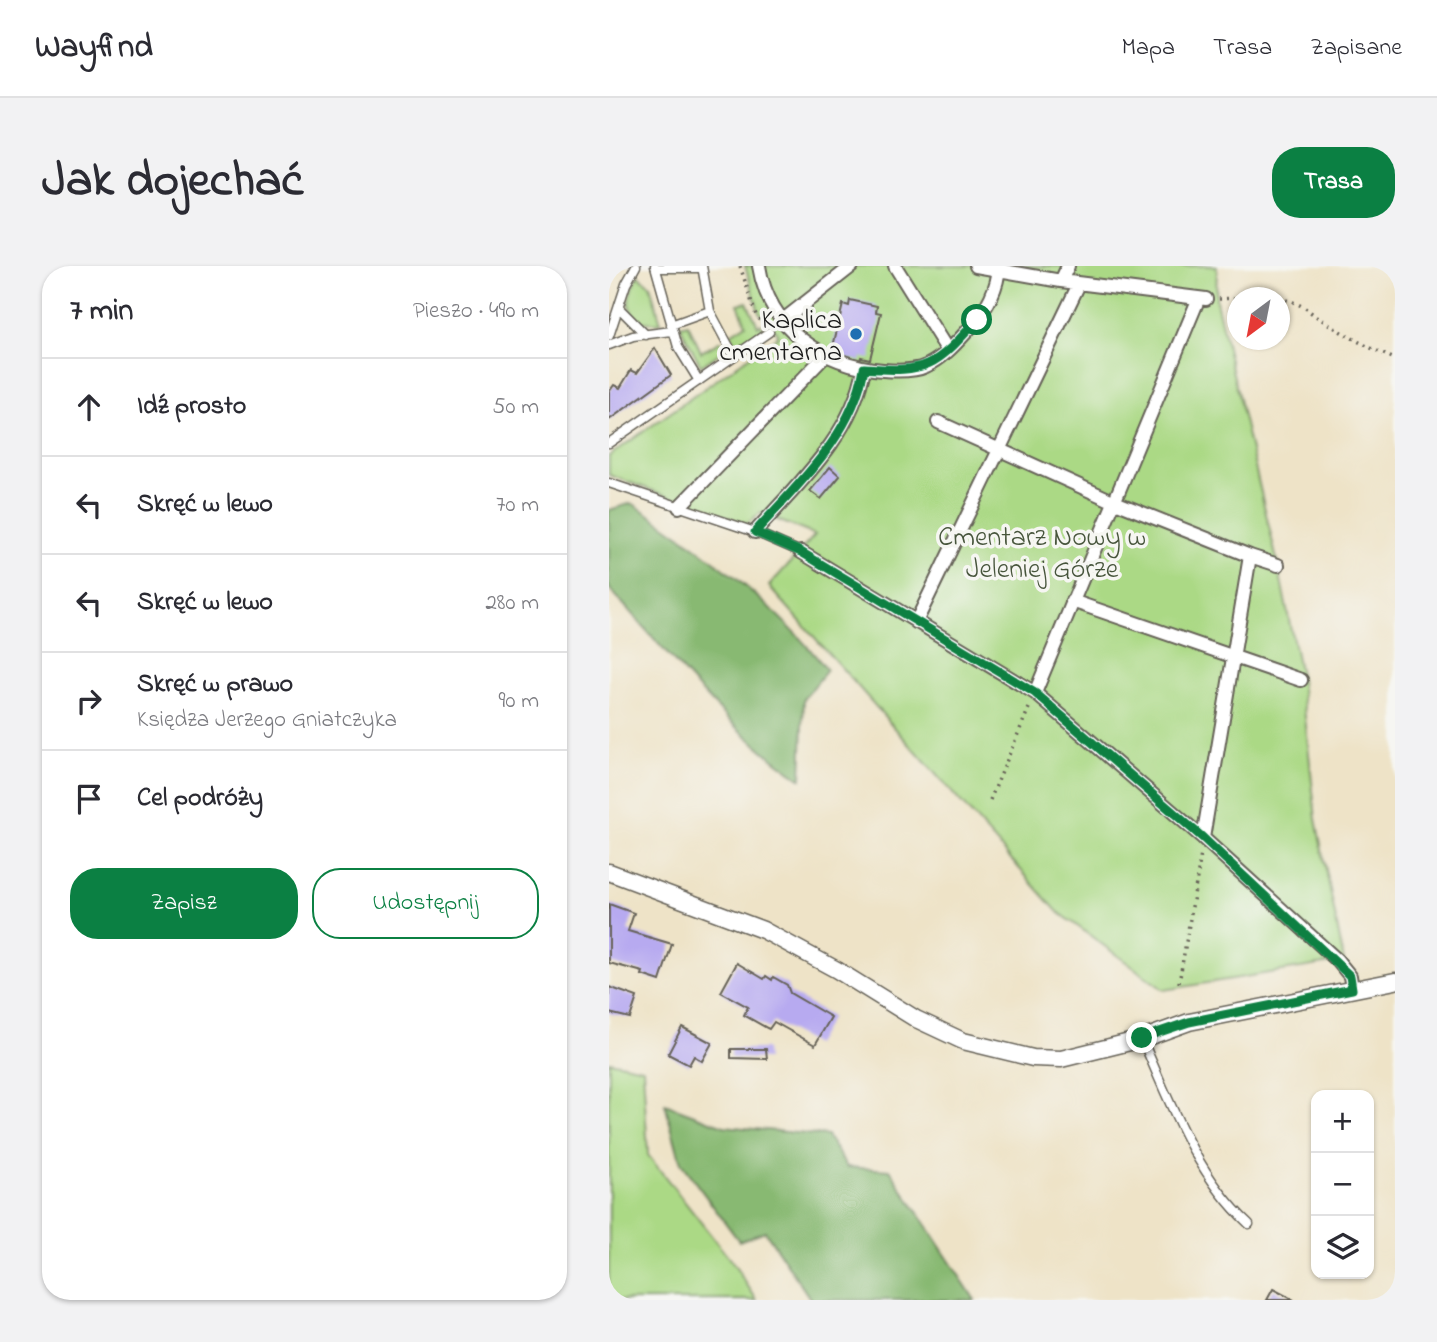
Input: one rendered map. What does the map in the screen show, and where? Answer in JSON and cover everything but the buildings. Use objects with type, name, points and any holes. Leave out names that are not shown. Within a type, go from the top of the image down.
[{"type":"street","points":[[759,266],[762,288],[782,321],[796,335],[825,356],[864,368],[924,367],[948,351],[987,306],[999,268]]},
{"type":"street","points":[[782,321],[852,266]]},
{"type":"street","points":[[895,266],[948,351]]},
{"type":"street","points":[[976,266],[1028,271],[1061,281],[1202,300],[1035,693]]},
{"type":"street","points":[[1061,281],[1068,266]]},
{"type":"street","points":[[916,622],[1079,284]]},
{"type":"street","points":[[679,507],[825,356]]},
{"type":"street","points":[[755,532],[839,432],[857,400],[864,368]]},
{"type":"street","points":[[938,422],[1115,502],[1278,565]]},
{"type":"street","points":[[801,552],[1035,693],[1203,838],[1337,960],[1350,976],[1352,989]]},
{"type":"street","points":[[1203,838],[1231,656],[1250,556]]},
{"type":"street","points":[[1072,601],[1301,680]]},
{"type":"street","points":[[609,872],[763,930],[837,970],[916,1019],[963,1041],[1033,1058],[1061,1059],[1142,1038],[1189,1022],[1395,981]]},
{"type":"lane","points":[[609,336],[636,266]]},
{"type":"lane","points":[[699,381],[678,347],[655,267],[702,267],[710,311],[734,356]]},
{"type":"lane","points":[[618,308],[646,335]]},
{"type":"lane","points":[[609,345],[672,328],[710,311]]},
{"type":"lane","points":[[609,443],[769,332]]},
{"type":"lane","points":[[609,482],[755,532],[801,552]]},
{"type":"lane","points":[[1142,1038],[1178,1120],[1207,1174],[1249,1224]]},
{"type":"path","points":[[1290,301],[1305,304],[1323,321],[1369,348],[1395,359]]},
{"type":"path","points":[[990,800],[1035,693]]},
{"type":"path","points":[[1179,983],[1203,838]]},
{"type":"green space","name":"Cmentarz Nowy w Jeleniej Górze","points":[[745,266],[1217,266],[1216,301],[1278,565],[1301,680],[1316,819],[1344,961],[1164,990],[1057,911],[769,586],[815,535],[760,513],[747,524],[609,475],[609,456],[777,337],[778,333],[759,312]]},
{"type":"green space","points":[[638,275],[650,285],[661,323],[641,322],[631,311],[630,294]]},
{"type":"green space","points":[[747,302],[758,326],[761,324],[766,331],[735,344],[731,334],[746,324],[738,304]]},
{"type":"green space","points":[[688,324],[701,352],[721,341],[727,348],[701,366],[680,326]]},
{"type":"green space","points":[[632,503],[711,558],[761,600],[807,645],[827,670],[804,699],[801,779],[775,761],[725,715],[609,588],[609,510]]},
{"type":"green space","points":[[609,1061],[643,1068],[648,1155],[732,1262],[757,1300],[609,1300]]},
{"type":"green space","points":[[665,1104],[724,1126],[827,1136],[847,1167],[890,1170],[975,1300],[811,1300],[765,1231],[739,1241],[681,1163]]},
{"type":"place","name":"Kaplica cmentarna","points":[[856,334]]},
{"type":"route","points":[[977,320],[948,351],[924,367],[908,370],[864,368],[857,400],[832,442],[755,532],[801,552],[1035,693],[1203,838],[1337,960],[1350,976],[1352,989],[1189,1022],[1142,1038]]}]
